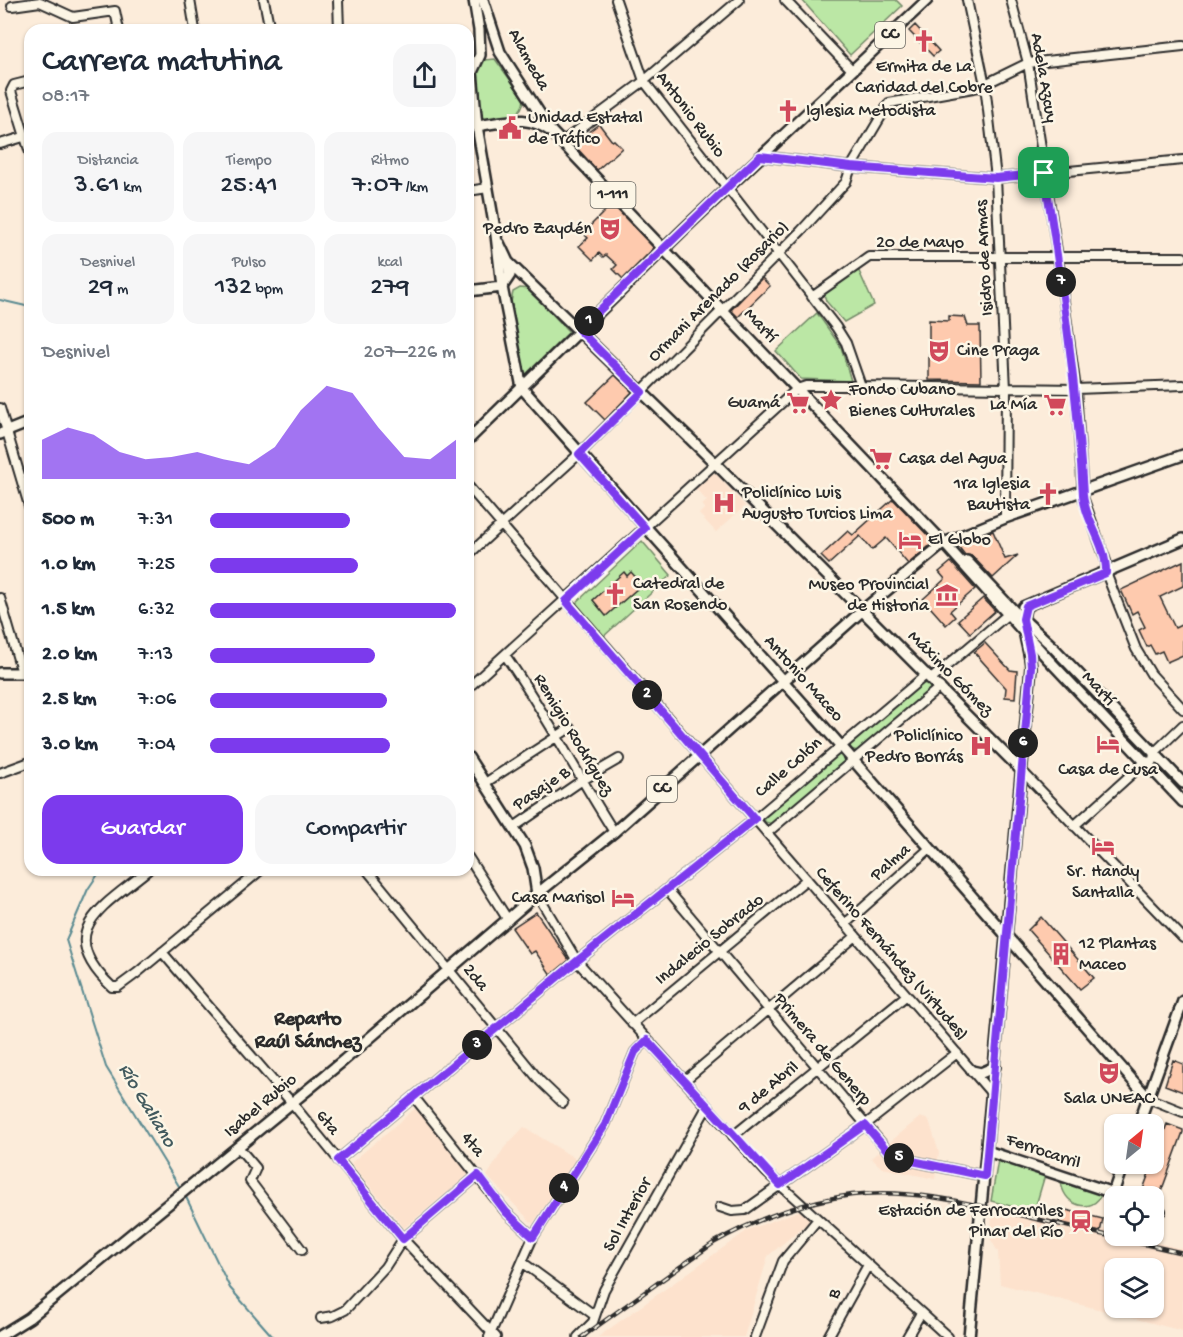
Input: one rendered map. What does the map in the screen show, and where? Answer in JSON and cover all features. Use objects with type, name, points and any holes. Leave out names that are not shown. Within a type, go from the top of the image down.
[{"type":"main road","name":"Alameda","points":[[474,0],[480,54],[474,68]]},
{"type":"main road","name":"Alameda","points":[[483,0],[500,52],[552,132]]},
{"type":"main road","name":"CC","points":[[474,434],[726,188],[927,0]]},
{"type":"main road","points":[[480,54],[500,52]]},
{"type":"main road","points":[[474,126],[524,119],[530,112],[532,102]]},
{"type":"main road","name":"1-111","points":[[524,119],[540,123],[552,132]]},
{"type":"main road","name":"Antonio Maceo","points":[[474,130],[488,188],[502,287],[522,388],[840,745],[1148,1098]]},
{"type":"main road","name":"Martí","points":[[552,132],[1011,613],[1034,650],[1047,659],[1183,801]]},
{"type":"main road","name":"Antonio Maceo","points":[[496,235],[508,262],[510,275],[502,287]]},
{"type":"main road","name":"Máximo Gómez","points":[[508,262],[716,464],[1021,770]]},
{"type":"main road","points":[[474,290],[502,287]]},
{"type":"main road","points":[[4,432],[24,425]]},
{"type":"main road","name":"CC","points":[[537,894],[614,832],[863,610],[944,543],[1005,518],[1183,455]]},
{"type":"main road","name":"Calle Colón","points":[[1011,613],[1183,539]]},
{"type":"main road","points":[[1025,633],[1023,619],[1026,606]]},
{"type":"main road","name":"Martí","points":[[1011,613],[1023,619],[1051,645],[1183,783]]},
{"type":"main road","points":[[969,1337],[1031,667],[1034,650],[1051,645]]},
{"type":"main road","points":[[1031,667],[1035,662],[1047,659]]},
{"type":"main road","points":[[0,673],[24,673]]},
{"type":"main road","points":[[474,766],[514,827],[530,858],[537,894]]},
{"type":"main road","name":"Isabel Rubio","points":[[0,1336],[29,1318],[292,1103],[537,894]]},
{"type":"main road","points":[[989,916],[998,919],[1007,913]]},
{"type":"main road","points":[[1004,964],[1011,957],[1022,955]]},
{"type":"main road","points":[[1142,1114],[1180,1018],[1183,1001]]},
{"type":"main road","points":[[972,1071],[981,1073],[995,1067]]},
{"type":"main road","name":"Ferrocarril","points":[[987,1151],[1104,1190]]},
{"type":"street","points":[[190,0],[194,24]]},
{"type":"street","points":[[264,0],[269,24]]},
{"type":"street","points":[[338,0],[339,24]]},
{"type":"street","name":"Antonio Rubio","points":[[616,0],[644,81],[813,297],[846,343],[861,386]]},
{"type":"street","points":[[562,142],[644,81],[739,0]]},
{"type":"street","points":[[785,0],[852,70]]},
{"type":"street","name":"Isidro de Armas","points":[[967,0],[985,85],[996,178],[1006,389],[1005,518]]},
{"type":"street","name":"Adela Azcuy","points":[[1011,0],[1028,63],[1058,258],[1076,389],[1083,497],[1106,561],[1106,573],[1136,649],[1150,674],[1183,709]]},
{"type":"street","points":[[12,6],[40,2],[73,17],[115,11],[117,24]]},
{"type":"street","points":[[1028,63],[1183,46]]},
{"type":"street","name":"Ormani Arenado (Rosario)","points":[[474,550],[579,454],[642,392],[779,254],[846,182],[851,167],[889,103],[985,85],[1028,63]]},
{"type":"street","points":[[24,83],[12,87],[11,91],[24,128]]},
{"type":"street","points":[[0,144],[24,137]]},
{"type":"street","points":[[760,156],[851,167],[996,178],[1183,160]]},
{"type":"street","points":[[474,190],[488,188]]},
{"type":"street","name":"20 de Mayo","points":[[813,297],[869,257],[1183,257]]},
{"type":"street","points":[[474,682],[796,389],[815,386],[861,386],[1076,389],[1183,385]]},
{"type":"street","points":[[0,408],[4,432],[24,491]]},
{"type":"street","points":[[474,493],[755,819]]},
{"type":"street","points":[[0,598],[24,667]]},
{"type":"street","name":"Calle Colón","points":[[338,1160],[577,961],[755,819],[840,745],[1011,613]]},
{"type":"street","name":"Remigio Rodríguez","points":[[505,654],[529,689],[581,781],[614,832]]},
{"type":"street","name":"Calle Colón","points":[[767,833],[940,687]]},
{"type":"street","points":[[1074,826],[1145,762],[1153,761],[1154,753],[1183,725]]},
{"type":"street","points":[[485,783],[570,728]]},
{"type":"street","name":"Pasaje B","points":[[514,827],[581,781],[619,759]]},
{"type":"street","points":[[0,773],[24,764]]},
{"type":"street","name":"Máximo Gómez","points":[[1021,770],[1183,938]]},
{"type":"street","name":"Ceferino Fernández (Virtudes)","points":[[755,819],[992,1094]]},
{"type":"street","name":"Palma","points":[[845,924],[929,849]]},
{"type":"street","points":[[474,867],[508,921]]},
{"type":"street","points":[[141,876],[94,916],[85,931],[84,950],[101,976],[112,987],[118,987],[254,876]]},
{"type":"street","name":"2da","points":[[372,876],[540,1081],[563,1102]]},
{"type":"street","name":"Indalecio Sobrado","points":[[632,1024],[807,879]]},
{"type":"street","name":"Primera de Generp","points":[[667,889],[893,1157],[985,1176]]},
{"type":"street","points":[[537,894],[577,961],[733,1136],[780,1185],[948,1337]]},
{"type":"street","points":[[684,1081],[856,936]]},
{"type":"street","name":"6ta","points":[[162,952],[292,1103],[403,1239],[492,1335]]},
{"type":"street","name":"9 de Abril","points":[[733,1136],[907,995]]},
{"type":"street","points":[[492,1335],[533,1237],[605,1125],[635,1052],[647,1040]]},
{"type":"street","points":[[720,1207],[732,1211],[745,1210],[865,1125],[957,1053]]},
{"type":"street","name":"4ta","points":[[414,1097],[506,1212],[533,1237]]},
{"type":"street","name":"Antonio Maceo","points":[[1148,1098],[1183,1112]]},
{"type":"street","name":"Sol Interior","points":[[578,1337],[593,1322],[604,1290],[707,1107]]},
{"type":"street","points":[[238,1147],[256,1168],[250,1181],[302,1250]]},
{"type":"street","points":[[321,1318],[333,1316],[345,1310],[385,1268],[403,1239],[478,1175]]},
{"type":"street","points":[[755,1337],[783,1261],[818,1219]]},
{"type":"street","points":[[522,1262],[594,1315]]},
{"type":"street","name":"B","points":[[828,1337],[868,1265]]},
{"type":"street","points":[[908,1337],[921,1313]]},
{"type":"shaded area","name":"Policlínico Luis Augusto Turcios Lima","points":[[713,471],[745,506],[716,532],[699,514],[705,508],[702,505],[707,501],[695,488]]},
{"type":"shaded area","points":[[418,1106],[469,1175],[404,1228],[351,1163]]},
{"type":"shaded area","points":[[920,1117],[929,1120],[939,1153],[935,1179],[882,1168],[871,1158]]},
{"type":"shaded area","points":[[524,1127],[576,1159],[533,1224],[487,1176],[504,1148]]},
{"type":"shaded area","points":[[993,1205],[1099,1232],[1101,1229],[1104,1230],[1104,1246],[1164,1244],[1183,1249],[1183,1331],[1132,1318],[1164,1318],[1164,1258],[1104,1258],[1104,1311],[1000,1284],[998,1252],[990,1238]]},
{"type":"shaded area","points":[[801,1210],[811,1220],[768,1256],[744,1337],[598,1337],[748,1230]]},
{"type":"green space","points":[[802,0],[896,0],[902,6],[850,55]]},
{"type":"green space","points":[[495,59],[524,99],[520,110],[512,116],[489,121],[480,116],[477,65],[485,60]]},
{"type":"green space","points":[[858,269],[874,305],[844,322],[826,301],[824,294]]},
{"type":"green space","points":[[520,288],[529,289],[569,332],[525,375],[511,302],[513,292]]},
{"type":"green space","points":[[817,313],[841,347],[851,381],[801,379],[776,351]]},
{"type":"green space","points":[[642,541],[671,575],[603,637],[576,603]],"holes":[[[624,573],[627,576],[631,573],[638,588],[606,616],[593,600]]]},
{"type":"green space","points":[[923,683],[931,686],[930,692],[858,751],[850,749],[850,743]]},
{"type":"green space","points":[[840,755],[845,762],[842,765],[773,824],[765,822],[764,814]]},
{"type":"green space","points":[[998,1160],[1045,1175],[1034,1212],[991,1201]]},
{"type":"green space","points":[[1061,1179],[1102,1193],[1092,1204],[1078,1205],[1066,1196]]},
{"type":"building","name":"Ermita de La Caridad del Cobre","points":[[915,25],[939,51],[933,56],[909,31]]},
{"type":"building","points":[[599,124],[612,141],[614,140],[622,148],[597,170],[575,146],[575,142]]},
{"type":"building","points":[[612,204],[654,248],[623,279],[613,269],[617,265],[606,255],[603,257],[599,253],[593,260],[579,246],[588,238],[583,233]]},
{"type":"building","points":[[762,278],[770,286],[738,317],[731,310]]},
{"type":"building","points":[[949,316],[965,317],[968,326],[980,326],[981,381],[929,380],[929,320],[949,321]]},
{"type":"building","points":[[615,375],[632,392],[605,420],[587,402]]},
{"type":"building","points":[[893,499],[934,542],[908,564],[886,538],[872,550],[860,536],[829,564],[821,556],[848,531],[853,535]]},
{"type":"building","points":[[993,531],[1005,559],[1018,555],[993,578],[972,556],[965,555],[958,546]]},
{"type":"building","points":[[1183,561],[1183,586],[1160,597],[1175,628],[1183,624],[1183,655],[1167,662],[1162,651],[1155,654],[1150,645],[1147,647],[1139,630],[1145,627],[1137,611],[1132,614],[1121,590]]},
{"type":"building","name":"Museo Provincial de Historia","points":[[951,562],[975,589],[950,611],[955,617],[946,625],[923,599],[945,579],[939,572]]},
{"type":"building","name":"Catedral de San Rosendo","points":[[624,572],[627,576],[631,572],[639,581],[635,584],[638,588],[606,616],[593,600]]},
{"type":"building","points":[[983,598],[995,611],[970,633],[958,620]]},
{"type":"building","points":[[985,643],[1010,670],[1017,671],[1015,698],[1005,697],[1006,688],[974,652]]},
{"type":"building","points":[[536,912],[569,960],[551,975],[535,951],[530,954],[512,928]]},
{"type":"building","name":"12 Plantas Maceo","points":[[1041,917],[1094,978],[1080,989],[1028,930]]},
{"type":"building","points":[[1173,1060],[1183,1064],[1183,1092],[1165,1085]]},
{"type":"building","points":[[1167,1124],[1183,1130],[1163,1186],[1144,1186],[1149,1174],[1164,1174],[1164,1132]]},
{"type":"building","name":"Estación de Ferrocarriles Pinar del Río","points":[[1062,1209],[1103,1219],[1100,1232],[1059,1222]]},
{"type":"waterway","name":"Río Galiano","points":[[0,300],[24,306]]},
{"type":"waterway","name":"Río Galiano","points":[[97,876],[88,889],[66,940],[106,1067],[182,1191]]},
{"type":"waterway","name":"Río Galiano","points":[[185,1195],[230,1288],[273,1337]]},
{"type":"railway","points":[[582,1337],[715,1242],[764,1219],[799,1206],[852,1195],[875,1193],[943,1199],[1183,1253]]},
{"type":"place","name":"Ermita de La Caridad del Cobre","points":[[924,41]]},
{"type":"place","name":"Iglesia Metodista","points":[[788,111]]},
{"type":"place","name":"Unidad Estatal de Tráfico","points":[[510,128]]},
{"type":"place","name":"Pedro Zaydén","points":[[610,229]]},
{"type":"place","name":"Cine Praga","points":[[939,351]]},
{"type":"place","name":"Fondo Cubano Bienes Culturales","points":[[831,400]]},
{"type":"place","name":"Guamá","points":[[798,403]]},
{"type":"place","name":"La Mía","points":[[1055,405]]},
{"type":"place","name":"Casa del Agua","points":[[881,459]]},
{"type":"place","name":"1ra Iglesia Bautista","points":[[1048,494]]},
{"type":"place","name":"Policlínico Luis Augusto Turcios Lima","points":[[724,503]]},
{"type":"place","name":"El Globo","points":[[910,540]]},
{"type":"place","name":"Catedral de San Rosendo","points":[[615,594]]},
{"type":"place","name":"Museo Provincial de Historia","points":[[947,595]]},
{"type":"place","name":"Casa de Cusa","points":[[1108,744]]},
{"type":"place","name":"Policlínico Pedro Borrás","points":[[981,746]]},
{"type":"place","name":"Sr. Handy Santalla","points":[[1103,846]]},
{"type":"place","name":"Casa Marisol","points":[[623,898]]},
{"type":"place","name":"12 Plantas Maceo","points":[[1061,954]]},
{"type":"place","name":"Sala UNEAC","points":[[1109,1073]]},
{"type":"place","name":"Estación de Ferrocarriles Pinar del Río","points":[[1081,1221]]},
{"type":"district","name":"Reparto Raúl Sánchez","points":[[308,1032]]},
{"type":"route","points":[[760,156],[851,167],[996,178],[1044,173],[1076,389],[1083,497],[1106,561],[1106,573],[1026,606],[1023,614],[1031,667],[985,1176],[893,1157],[865,1125],[780,1185],[647,1040],[635,1052],[605,1125],[533,1237],[506,1212],[478,1175],[403,1239],[338,1160],[577,961],[755,819],[566,601],[645,528],[579,454],[642,392],[579,330],[760,156]]}]
